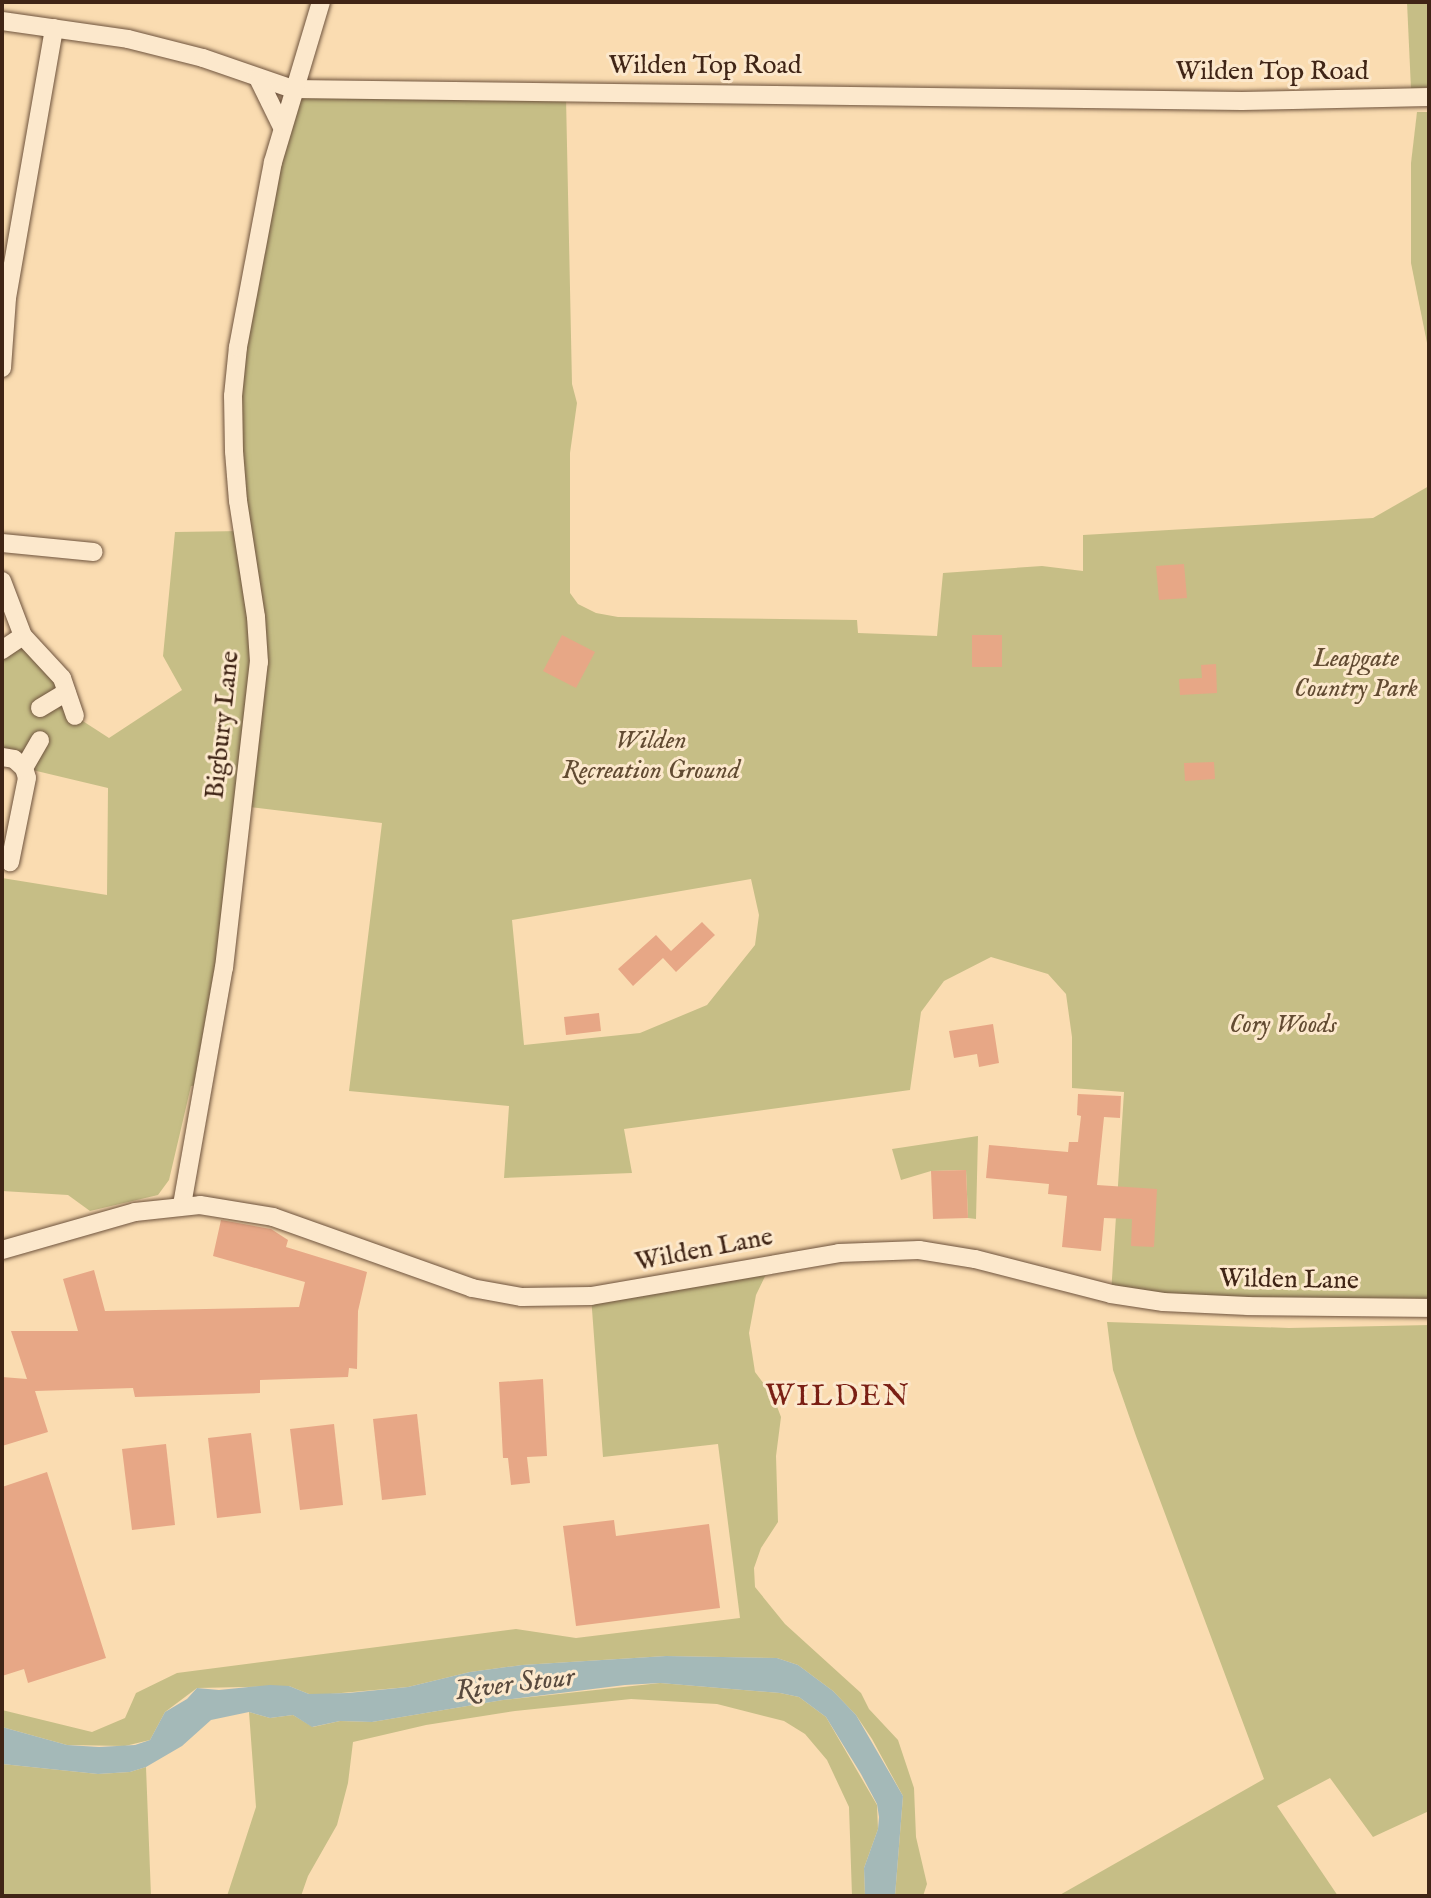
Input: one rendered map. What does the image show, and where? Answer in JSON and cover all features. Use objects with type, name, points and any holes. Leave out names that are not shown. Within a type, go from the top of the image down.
[{"type":"street","name":"Bigbury Lane","points":[[182,1205],[224,968],[247,751],[256,706],[258,632],[238,501],[233,396],[248,286],[282,127],[321,2]]},
{"type":"street","name":"Wilden Top Road","points":[[2,21],[128,39],[203,58],[293,89],[1242,101],[1423,97]]},
{"type":"street","points":[[2,368],[7,298],[54,28]]},
{"type":"street","points":[[258,78],[282,127]]},
{"type":"street","points":[[2,543],[94,552]]},
{"type":"street","points":[[2,582],[23,636],[62,678],[75,716]]},
{"type":"street","points":[[2,650],[23,636]]},
{"type":"street","points":[[40,708],[67,692]]},
{"type":"street","points":[[10,862],[26,788],[24,768],[40,740]]},
{"type":"street","points":[[2,757],[13,759],[24,768]]},
{"type":"street","name":"Wilden Lane","points":[[2,1250],[135,1212],[182,1205],[218,1206],[273,1217],[462,1284],[522,1297],[592,1296],[839,1253],[919,1250],[975,1259],[1111,1294],[1163,1302],[1429,1308]]},
{"type":"green space","points":[[1407,2],[1429,2],[1429,87],[1411,89]]},
{"type":"green space","points":[[293,89],[566,97],[572,384],[577,403],[570,453],[570,593],[578,604],[596,613],[618,617],[857,620],[858,633],[937,636],[943,573],[1042,566],[1083,571],[1083,535],[1373,518],[1429,486],[1429,1308],[1111,1294],[1124,1092],[1072,1088],[1072,1037],[1066,994],[1048,974],[991,957],[944,981],[921,1012],[910,1090],[624,1129],[632,1173],[504,1178],[509,1106],[349,1091],[382,823],[241,806],[203,1085],[191,1086],[169,1180],[158,1195],[90,1211],[68,1195],[2,1191],[2,878],[107,895],[108,788],[24,768],[2,757],[2,650],[23,636],[62,678],[75,716],[109,738],[182,690],[163,656],[175,532],[243,531],[233,421]],"holes":[[[751,879],[759,915],[755,945],[707,1005],[640,1033],[524,1045],[512,920]]]},
{"type":"green space","points":[[1417,112],[1429,112],[1429,353],[1411,263],[1411,163]]},
{"type":"green space","points":[[978,1136],[976,1219],[968,1218],[966,1170],[931,1171],[901,1180],[892,1149]]},
{"type":"green space","points":[[771,1264],[756,1295],[749,1333],[755,1372],[773,1396],[781,1417],[776,1456],[778,1522],[761,1548],[754,1568],[755,1587],[785,1624],[861,1693],[869,1709],[898,1740],[914,1788],[916,1837],[927,1884],[923,1896],[895,1896],[903,1796],[872,1739],[856,1715],[833,1691],[798,1665],[777,1658],[666,1656],[522,1665],[470,1672],[408,1687],[319,1695],[289,1686],[197,1688],[165,1712],[150,1740],[125,1746],[67,1745],[2,1727],[2,1710],[92,1732],[125,1718],[136,1693],[177,1673],[516,1629],[576,1638],[740,1618],[718,1444],[603,1457],[591,1296]]},
{"type":"green space","points":[[1107,1322],[1289,1328],[1429,1325],[1429,1811],[1373,1837],[1330,1778],[1277,1806],[1338,1896],[1058,1896],[1264,1779],[1113,1370]]},
{"type":"green space","points":[[660,1683],[780,1693],[799,1697],[826,1717],[877,1805],[878,1829],[864,1868],[865,1896],[852,1896],[849,1807],[827,1760],[805,1734],[784,1721],[717,1704],[631,1699],[515,1711],[426,1725],[353,1742],[348,1783],[337,1825],[308,1876],[301,1896],[227,1896],[256,1807],[249,1712],[270,1718],[293,1715],[313,1727],[340,1721],[372,1722],[503,1700]]},
{"type":"green space","points":[[2,1764],[98,1774],[130,1772],[146,1767],[151,1896],[2,1896]]},
{"type":"water","name":"River Stour","points":[[666,1656],[777,1658],[798,1665],[833,1691],[856,1715],[903,1796],[895,1896],[865,1896],[864,1868],[878,1829],[879,1817],[877,1804],[861,1774],[826,1717],[799,1697],[780,1693],[660,1683],[625,1685],[503,1700],[372,1722],[340,1721],[312,1727],[293,1715],[270,1718],[249,1712],[211,1720],[182,1746],[146,1767],[130,1772],[98,1774],[2,1764],[2,1727],[67,1745],[135,1745],[150,1740],[165,1712],[187,1699],[197,1688],[219,1690],[270,1685],[289,1686],[309,1694],[348,1693],[408,1687],[470,1672],[522,1665]]},
{"type":"building","points":[[1184,564],[1187,598],[1159,600],[1156,566]]},
{"type":"building","points":[[562,635],[595,652],[576,688],[543,671]]},
{"type":"building","points":[[972,635],[1002,635],[1002,667],[972,667]]},
{"type":"building","points":[[1216,664],[1217,693],[1180,695],[1179,679],[1202,678],[1201,665]]},
{"type":"building","points":[[1214,762],[1215,779],[1185,781],[1184,763]]},
{"type":"building","points":[[702,922],[715,935],[676,972],[663,958],[633,986],[618,969],[656,935],[671,951]]},
{"type":"building","points":[[599,1013],[601,1031],[566,1035],[564,1017]]},
{"type":"building","points":[[993,1024],[999,1063],[979,1067],[977,1054],[954,1058],[949,1031]]},
{"type":"building","points":[[1078,1094],[1121,1096],[1120,1118],[1104,1117],[1097,1185],[1157,1189],[1154,1247],[1131,1246],[1132,1219],[1104,1218],[1101,1251],[1062,1247],[1067,1196],[1048,1194],[1049,1184],[986,1178],[989,1145],[1068,1152],[1069,1142],[1078,1142],[1081,1116],[1077,1115]]},
{"type":"building","points":[[966,1170],[968,1218],[933,1219],[931,1171]]},
{"type":"building","points":[[221,1220],[271,1229],[288,1240],[286,1247],[367,1272],[358,1311],[357,1369],[349,1368],[348,1377],[260,1380],[260,1393],[135,1397],[133,1388],[35,1391],[48,1432],[2,1446],[2,1377],[27,1379],[11,1331],[78,1331],[63,1279],[94,1270],[105,1311],[299,1307],[305,1282],[213,1256]]},
{"type":"building","points":[[543,1379],[547,1456],[527,1457],[530,1483],[511,1485],[508,1458],[503,1458],[499,1382]]},
{"type":"building","points":[[417,1414],[426,1495],[382,1500],[373,1419]]},
{"type":"building","points":[[334,1424],[343,1505],[300,1510],[290,1429]]},
{"type":"building","points":[[251,1433],[261,1513],[217,1518],[208,1438]]},
{"type":"building","points":[[166,1444],[175,1525],[132,1530],[122,1449]]},
{"type":"building","points":[[47,1472],[106,1658],[28,1683],[24,1669],[2,1676],[2,1487]]},
{"type":"building","points":[[614,1520],[616,1536],[709,1524],[720,1608],[576,1626],[563,1526]]},
{"type":"district","name":"WILDEN","points":[[838,1397]]},
{"type":"park label","name":"Leapgate Country Park","points":[[1356,674]]},
{"type":"park label","name":"Wilden Recreation Ground","points":[[651,756]]},
{"type":"park label","name":"Cory Woods","points":[[1283,1025]]}]
